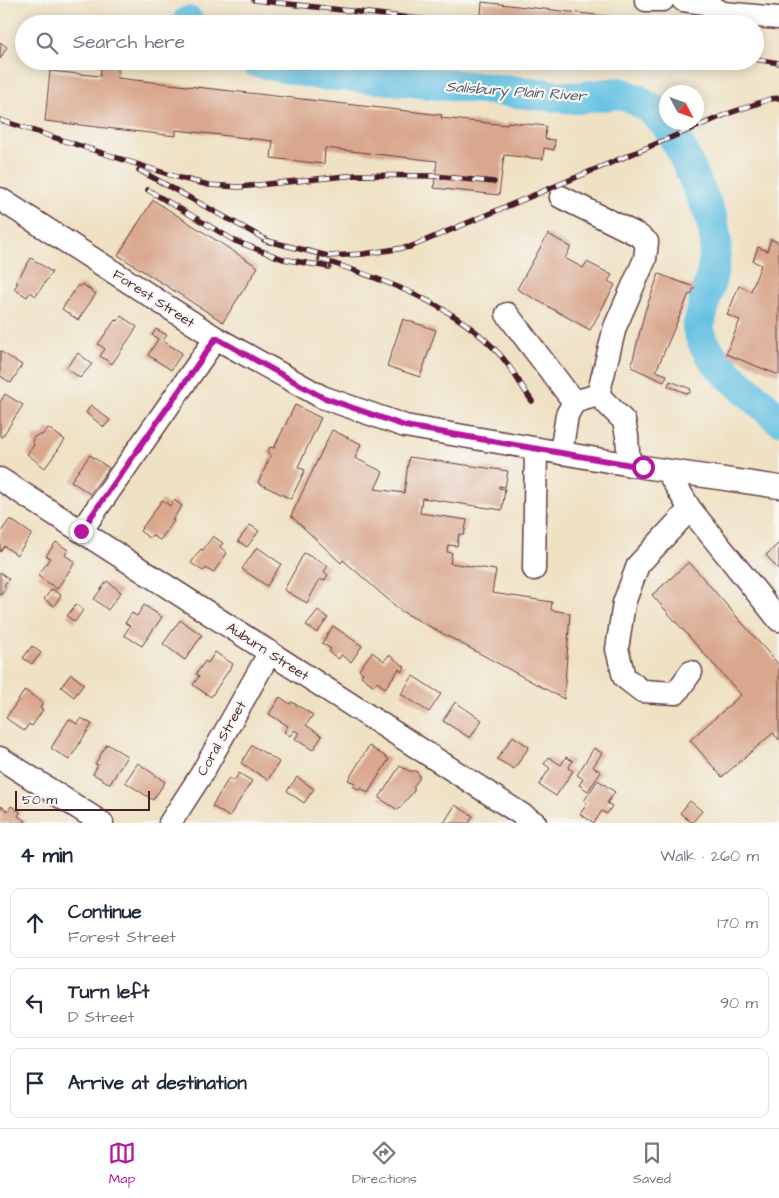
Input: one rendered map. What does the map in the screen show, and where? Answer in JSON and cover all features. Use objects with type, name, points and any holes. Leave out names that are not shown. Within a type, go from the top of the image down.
[{"type":"street","points":[[646,0],[663,0]]},
{"type":"street","points":[[683,0],[705,3],[723,13],[745,15]]},
{"type":"street","points":[[764,17],[779,18]]},
{"type":"street","points":[[561,197],[638,235],[647,242],[645,258],[615,327],[598,395]]},
{"type":"street","name":"Forest Street","points":[[0,199],[216,338],[322,397],[405,426],[629,465],[779,487]]},
{"type":"street","points":[[507,314],[574,402]]},
{"type":"street","points":[[81,531],[216,338]]},
{"type":"street","points":[[561,453],[567,415],[574,402],[598,395]]},
{"type":"street","points":[[598,395],[624,421],[629,465]]},
{"type":"street","points":[[534,569],[536,449]]},
{"type":"street","points":[[667,471],[690,510],[779,620]]},
{"type":"street","name":"Auburn Street","points":[[0,479],[535,823]]},
{"type":"street","points":[[690,510],[638,565],[624,603],[617,649],[624,677],[642,691],[676,693],[691,672]]},
{"type":"street","name":"Coral Street","points":[[170,823],[201,774],[270,652]]},
{"type":"street","points":[[0,758],[102,823]]},
{"type":"building","points":[[482,2],[597,15],[481,15]]},
{"type":"building","points":[[0,42],[7,47],[0,59]]},
{"type":"building","points":[[101,70],[118,70],[117,78],[442,115],[441,118],[507,125],[508,122],[546,126],[545,139],[555,140],[554,150],[544,148],[543,159],[504,155],[499,195],[434,188],[437,161],[325,148],[324,164],[271,158],[273,141],[176,130],[176,136],[45,121],[50,71],[100,76]]},
{"type":"building","points":[[153,200],[258,267],[223,322],[118,255]]},
{"type":"building","points":[[548,234],[571,247],[565,258],[583,268],[587,262],[612,275],[608,281],[615,285],[590,330],[517,289]]},
{"type":"building","points":[[771,239],[779,243],[779,375],[726,354],[740,320],[727,315],[739,286],[751,291],[761,265],[753,261],[758,247],[767,251]]},
{"type":"building","points":[[31,258],[52,272],[36,296],[30,292],[27,297],[14,289],[18,283],[16,282]]},
{"type":"building","points":[[659,274],[694,287],[691,295],[689,294],[656,371],[667,375],[664,382],[631,367],[645,311]]},
{"type":"building","points":[[82,284],[96,294],[78,320],[62,309],[78,285],[80,287]]},
{"type":"building","points":[[121,316],[137,327],[112,364],[100,356],[105,349],[98,344],[115,320],[118,321]]},
{"type":"building","points":[[403,319],[436,330],[420,377],[387,366]]},
{"type":"building","points":[[156,329],[167,335],[163,341],[182,353],[171,370],[148,355],[158,339],[152,335]]},
{"type":"building","points":[[0,351],[22,365],[11,383],[0,376]]},
{"type":"building","points":[[78,353],[92,364],[80,378],[66,368]]},
{"type":"building","points":[[670,381],[691,389],[689,394],[668,386]]},
{"type":"building","points":[[5,394],[23,405],[2,437],[0,436],[0,402]]},
{"type":"building","points":[[91,405],[110,420],[104,427],[86,413]]},
{"type":"building","points":[[295,405],[321,418],[298,467],[305,470],[291,499],[258,483],[271,455],[267,453],[270,447],[274,448]]},
{"type":"building","points":[[48,428],[65,440],[45,468],[27,454],[34,445],[32,441],[34,437],[42,435]]},
{"type":"building","points":[[332,430],[361,444],[355,458],[383,472],[375,489],[404,493],[409,457],[508,471],[505,487],[499,486],[499,488],[505,489],[502,510],[422,498],[420,513],[467,520],[464,535],[459,534],[457,546],[448,545],[447,552],[452,553],[450,563],[496,570],[492,593],[552,602],[551,610],[570,613],[564,699],[401,611],[343,560],[341,563],[291,516]]},
{"type":"building","points":[[90,455],[109,468],[90,494],[71,481]]},
{"type":"building","points":[[162,500],[170,506],[174,500],[182,506],[160,540],[152,535],[149,538],[140,531]]},
{"type":"building","points":[[10,519],[32,534],[17,555],[4,546],[0,552],[0,533]]},
{"type":"building","points":[[250,525],[259,531],[247,547],[238,541]]},
{"type":"building","points":[[213,536],[223,543],[220,547],[227,553],[213,573],[206,568],[203,571],[191,563]]},
{"type":"building","points":[[56,542],[68,550],[65,555],[75,562],[57,589],[38,576],[50,558],[46,556]]},
{"type":"building","points":[[779,543],[779,570],[766,555]]},
{"type":"building","points":[[257,547],[281,564],[267,586],[242,569]]},
{"type":"building","points":[[304,553],[328,566],[324,572],[328,575],[324,581],[320,579],[307,603],[284,590]]},
{"type":"building","points":[[689,562],[779,665],[779,740],[773,733],[722,777],[690,740],[741,695],[652,595]]},
{"type":"building","points":[[0,572],[9,579],[4,585],[6,587],[0,596]]},
{"type":"building","points":[[107,581],[121,592],[108,610],[94,599]]},
{"type":"building","points":[[52,589],[61,595],[54,606],[44,599]]},
{"type":"building","points":[[76,604],[83,610],[75,622],[67,616]]},
{"type":"building","points":[[144,605],[162,617],[142,646],[124,635],[130,626],[125,623],[132,613],[137,616]]},
{"type":"building","points":[[318,610],[328,618],[317,633],[306,625]]},
{"type":"building","points":[[180,620],[202,635],[185,660],[163,644]]},
{"type":"building","points":[[333,626],[362,646],[351,662],[341,655],[339,659],[329,652],[331,649],[322,643]]},
{"type":"building","points":[[32,646],[41,653],[32,664],[23,658]]},
{"type":"building","points":[[215,652],[233,664],[211,697],[193,685],[199,676],[196,674],[205,661],[208,663]]},
{"type":"building","points":[[372,652],[384,661],[389,655],[405,667],[401,672],[399,669],[385,688],[377,682],[374,686],[361,676],[363,673],[359,670]]},
{"type":"building","points":[[71,674],[84,684],[74,697],[61,687]]},
{"type":"building","points":[[413,676],[441,694],[429,712],[401,694]]},
{"type":"building","points":[[25,690],[43,703],[40,708],[43,710],[32,726],[29,724],[24,731],[6,718]]},
{"type":"building","points":[[280,697],[313,715],[306,725],[322,736],[313,750],[295,739],[299,733],[294,730],[290,736],[284,732],[288,726],[269,714]]},
{"type":"building","points":[[455,702],[482,720],[470,738],[443,721]]},
{"type":"building","points":[[81,718],[92,724],[69,760],[51,748],[69,719],[77,724]]},
{"type":"building","points":[[513,736],[529,747],[514,769],[497,759]]},
{"type":"building","points":[[107,744],[127,756],[110,784],[93,774],[98,765],[95,764]]},
{"type":"building","points":[[252,745],[279,762],[268,780],[241,763]]},
{"type":"building","points":[[369,746],[389,759],[368,793],[361,788],[360,790],[353,786],[355,783],[348,780]]},
{"type":"building","points":[[594,748],[602,753],[593,767],[601,772],[588,791],[579,785],[583,779],[577,775]]},
{"type":"building","points":[[549,757],[561,765],[566,757],[573,761],[568,768],[573,771],[556,796],[539,785],[550,768],[544,764]]},
{"type":"building","points":[[138,763],[165,782],[153,800],[125,782]]},
{"type":"building","points":[[400,766],[409,771],[416,771],[419,779],[414,786],[414,791],[398,810],[379,798]]},
{"type":"building","points":[[239,773],[252,781],[229,817],[212,806],[229,778],[234,781]]},
{"type":"building","points":[[297,777],[314,789],[304,803],[287,791]]},
{"type":"building","points":[[598,780],[615,792],[607,803],[612,806],[607,814],[602,811],[594,823],[580,814],[587,803],[584,801]]},
{"type":"building","points":[[690,801],[702,811],[692,823],[680,813]]},
{"type":"building","points":[[455,805],[473,816],[469,823],[444,823]]},
{"type":"building","points":[[1,806],[8,811],[11,806],[20,812],[18,816],[26,821],[24,823],[0,823]]},
{"type":"waterway","name":"Salisbury Plain River","points":[[300,70],[319,74],[382,78],[576,98],[619,93],[637,100],[652,110],[665,122],[682,151],[712,219],[716,243],[713,270],[698,328],[704,344],[727,373],[779,419]]},
{"type":"railway","points":[[254,0],[385,15]]},
{"type":"railway","points":[[764,60],[779,63]]},
{"type":"railway","points":[[264,240],[328,256],[363,254],[410,247],[727,114],[770,99],[779,98]]},
{"type":"railway","points":[[0,120],[180,178],[209,185],[239,187],[356,175],[435,176],[494,182]]},
{"type":"railway","points":[[139,170],[270,242]]},
{"type":"railway","points":[[148,190],[235,241],[283,259],[329,267]]},
{"type":"railway","points":[[320,259],[394,285],[441,308],[463,322],[484,338],[502,357],[532,401]]},
{"type":"route","points":[[81,531],[216,338],[322,397],[405,426],[643,467]]}]
